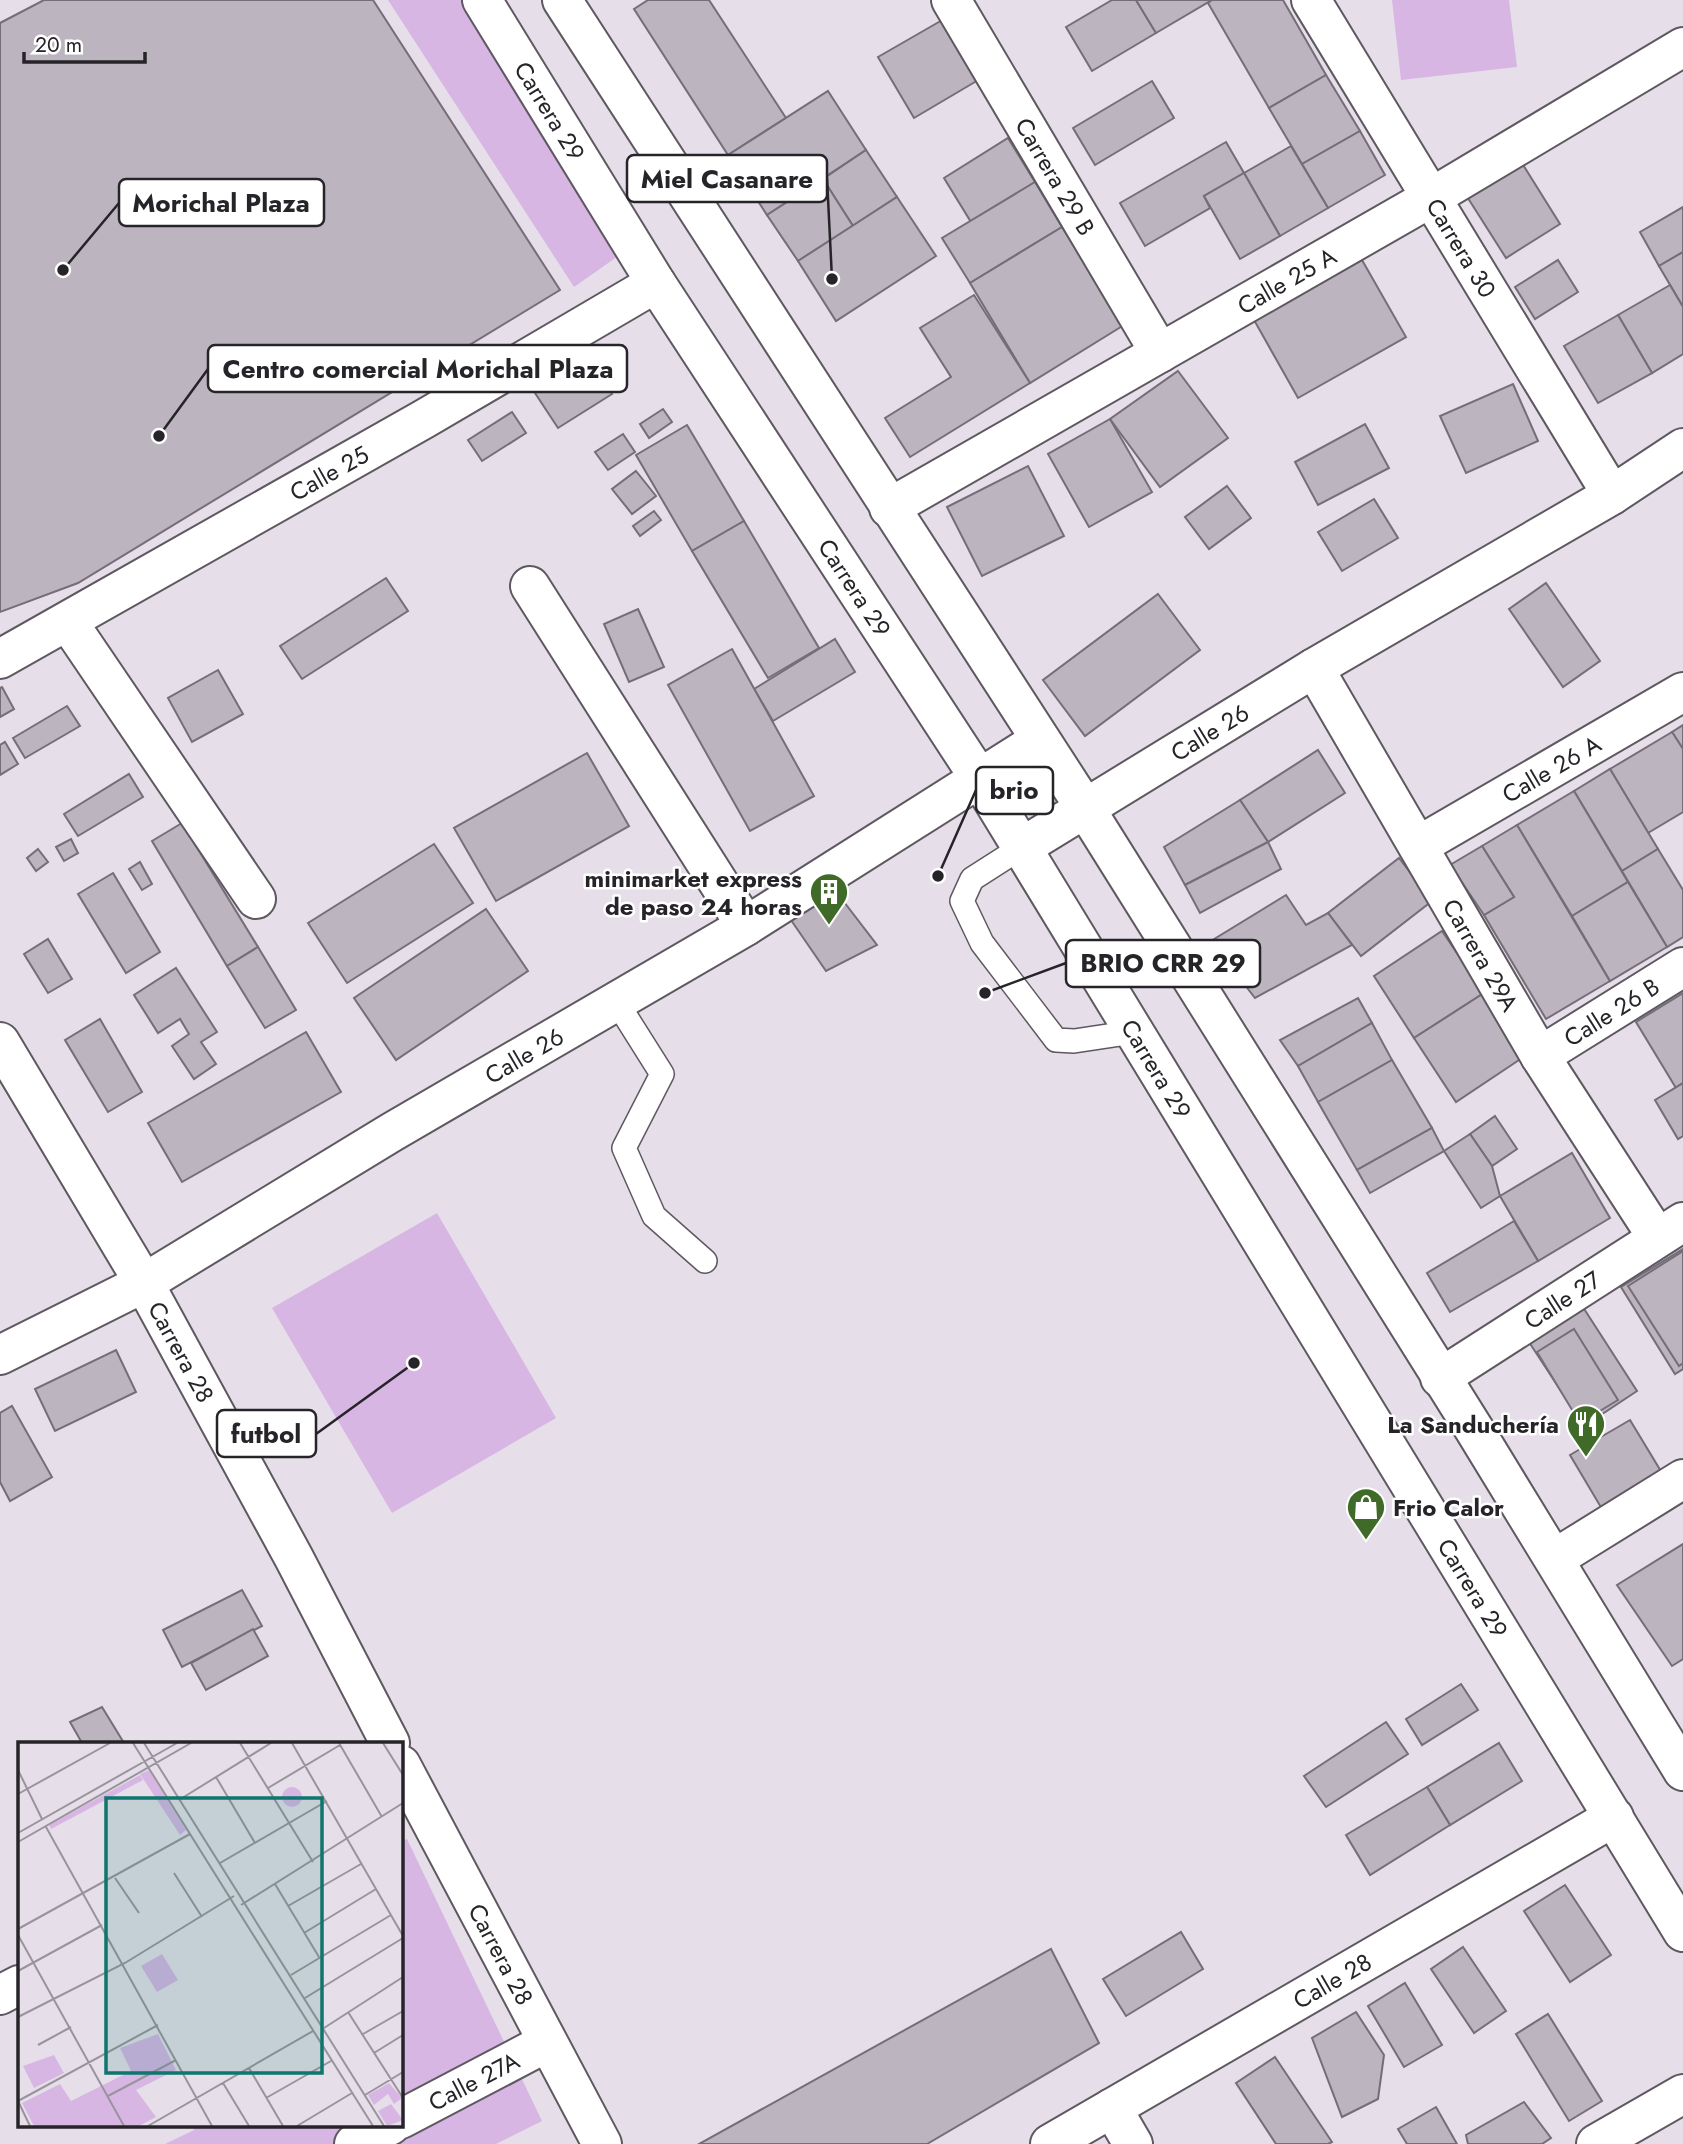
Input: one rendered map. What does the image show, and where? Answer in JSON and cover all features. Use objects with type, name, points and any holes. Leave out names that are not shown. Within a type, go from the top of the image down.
[{"type":"street","name":"Carrera 29","points":[[482,0],[656,283],[980,779],[1683,1932]]},
{"type":"street","name":"Carrera 29 B","points":[[951,0],[1160,353]]},
{"type":"street","name":"Carrera 30","points":[[1311,0],[1612,495]]},
{"type":"street","points":[[575,4],[889,508],[1085,808],[1554,1559],[1683,1771]]},
{"type":"street","name":"Calle 25 A","points":[[889,508],[1432,197],[1683,47]]},
{"type":"street","name":"Calle 25","points":[[0,659],[424,419],[656,283]]},
{"type":"street","name":"Calle 26","points":[[1022,848],[1314,668],[1612,495],[1683,448]]},
{"type":"street","points":[[530,586],[746,926]]},
{"type":"street","points":[[68,622],[256,899]]},
{"type":"street","name":"Carrera 29A","points":[[1314,668],[1540,1056],[1670,1229]]},
{"type":"street","name":"Calle 26 A","points":[[1418,845],[1683,692]]},
{"type":"street","name":"Calle 26","points":[[0,1356],[144,1283],[391,1132],[746,926],[1040,740]]},
{"type":"street","name":"Calle 26 B","points":[[1540,1056],[1683,967]]},
{"type":"street","name":"Carrera 28","points":[[0,1042],[144,1283],[294,1558],[387,1742]]},
{"type":"street","name":"Calle 27","points":[[1440,1378],[1670,1229]]},
{"type":"street","points":[[1554,1559],[1683,1479]]},
{"type":"street","name":"Carrera 28","points":[[402,1771],[602,2144]]},
{"type":"street","name":"Calle 28","points":[[1050,2144],[1614,1817]]},
{"type":"street","points":[[0,1995],[18,1986]]},
{"type":"street","name":"Calle 27A","points":[[402,2118],[546,2043]]},
{"type":"street","points":[[1596,2144],[1683,2094]]},
{"type":"street","points":[[1112,2108],[1133,2144]]},
{"type":"street","points":[[354,2144],[389,2126]]},
{"type":"lane","name":"Calle 26","points":[[1022,848],[972,879],[962,901],[982,943],[1056,1040],[1074,1041],[1134,1032]]},
{"type":"lane","points":[[616,1001],[662,1074],[624,1148],[654,1216],[705,1261]]},
{"type":"shaded area","points":[[388,0],[466,0],[624,252],[574,287]]},
{"type":"shaded area","points":[[1392,0],[1509,0],[1517,67],[1401,80]]},
{"type":"shaded area","points":[[437,1213],[556,1418],[392,1513],[272,1308]]},
{"type":"shaded area","points":[[407,1839],[542,2121],[496,2144],[165,2144],[194,2130],[192,2126],[402,2126],[402,1841]]},
{"type":"building","points":[[44,0],[373,0],[560,290],[78,583],[0,612],[0,23]]},
{"type":"building","points":[[648,0],[709,0],[786,118],[728,155],[634,9]]},
{"type":"building","points":[[1112,0],[1136,0],[1156,33],[1092,71],[1066,27]]},
{"type":"building","points":[[1136,0],[1212,0],[1156,33]]},
{"type":"building","points":[[1212,0],[1283,0],[1326,75],[1269,108],[1208,3]]},
{"type":"building","points":[[944,19],[980,79],[914,118],[878,57]]},
{"type":"building","points":[[1326,75],[1360,131],[1302,164],[1269,108]]},
{"type":"building","points":[[1152,81],[1174,118],[1095,165],[1073,128]]},
{"type":"building","points":[[828,91],[866,150],[767,215],[728,155]]},
{"type":"building","points":[[1360,131],[1385,175],[1328,208],[1302,164]]},
{"type":"building","points":[[1008,138],[1035,182],[971,222],[944,178]]},
{"type":"building","points":[[1226,142],[1244,173],[1204,196],[1210,208],[1145,246],[1120,203]]},
{"type":"building","points":[[1291,146],[1328,208],[1280,236],[1244,173]]},
{"type":"building","points":[[866,150],[897,197],[853,226],[823,179]]},
{"type":"building","points":[[1520,160],[1560,224],[1506,258],[1466,195]]},
{"type":"building","points":[[1244,173],[1280,236],[1240,259],[1204,196]]},
{"type":"building","points":[[823,179],[853,226],[798,261],[767,215]]},
{"type":"building","points":[[1035,182],[1062,227],[970,283],[942,238]]},
{"type":"building","points":[[897,197],[936,256],[836,321],[798,261]]},
{"type":"building","points":[[1683,207],[1683,252],[1659,266],[1640,232]]},
{"type":"building","points":[[1062,227],[1124,325],[1030,383],[970,283]]},
{"type":"building","points":[[1683,252],[1683,307],[1659,266]]},
{"type":"building","points":[[1362,260],[1406,337],[1298,398],[1254,320]]},
{"type":"building","points":[[1558,260],[1578,292],[1535,319],[1515,287]]},
{"type":"building","points":[[1670,285],[1683,307],[1683,354],[1652,373],[1618,315]]},
{"type":"building","points":[[974,295],[1030,383],[910,457],[885,418],[951,377],[920,328]]},
{"type":"building","points":[[1618,315],[1652,373],[1598,403],[1564,346]]},
{"type":"building","points":[[588,359],[612,394],[558,428],[535,393]]},
{"type":"building","points":[[1178,371],[1228,438],[1160,487],[1110,419]]},
{"type":"building","points":[[1513,384],[1538,441],[1466,473],[1440,416]]},
{"type":"building","points":[[663,409],[672,422],[649,438],[640,424]]},
{"type":"building","points":[[512,412],[526,433],[482,461],[468,440]]},
{"type":"building","points":[[1110,419],[1152,492],[1089,527],[1048,454]]},
{"type":"building","points":[[1365,424],[1389,468],[1318,505],[1295,462]]},
{"type":"building","points":[[687,425],[744,521],[692,551],[636,455]]},
{"type":"building","points":[[623,434],[635,452],[608,470],[595,452]]},
{"type":"building","points":[[1028,466],[1064,536],[982,576],[947,507]]},
{"type":"building","points":[[636,471],[656,496],[632,514],[612,489]]},
{"type":"building","points":[[1227,486],[1251,518],[1209,549],[1185,517]]},
{"type":"building","points":[[1374,499],[1398,538],[1342,571],[1318,532]]},
{"type":"building","points":[[654,511],[661,520],[640,536],[633,526]]},
{"type":"building","points":[[744,521],[819,648],[768,678],[692,551]]},
{"type":"building","points":[[386,578],[408,611],[302,679],[280,646]]},
{"type":"building","points":[[1546,583],[1600,661],[1563,687],[1509,609]]},
{"type":"building","points":[[1158,594],[1200,650],[1085,736],[1043,680]]},
{"type":"building","points":[[638,609],[664,667],[629,682],[604,624]]},
{"type":"building","points":[[835,639],[855,672],[773,721],[754,689]]},
{"type":"building","points":[[732,649],[814,796],[750,831],[668,685]]},
{"type":"building","points":[[218,670],[243,714],[192,742],[168,698]]},
{"type":"building","points":[[2,687],[14,709],[0,717],[0,688]]},
{"type":"building","points":[[67,706],[80,726],[25,758],[13,738]]},
{"type":"building","points":[[1683,725],[1683,749],[1672,732]]},
{"type":"building","points":[[1672,732],[1683,749],[1683,812],[1648,833],[1610,769]]},
{"type":"building","points":[[5,742],[18,764],[0,775],[0,745]]},
{"type":"building","points":[[1318,750],[1345,793],[1268,842],[1240,800]]},
{"type":"building","points":[[587,753],[629,826],[496,901],[454,828]]},
{"type":"building","points":[[1610,769],[1658,849],[1622,871],[1574,791]]},
{"type":"building","points":[[129,774],[143,797],[78,836],[64,814]]},
{"type":"building","points":[[1574,791],[1628,882],[1572,916],[1517,825]]},
{"type":"building","points":[[1240,800],[1268,842],[1185,885],[1164,847]]},
{"type":"building","points":[[182,823],[258,947],[227,966],[152,841]]},
{"type":"building","points":[[1517,825],[1610,981],[1546,1019],[1484,915],[1514,897],[1482,846]]},
{"type":"building","points":[[71,839],[78,853],[64,861],[56,847]]},
{"type":"building","points":[[1268,842],[1281,869],[1200,913],[1185,885]]},
{"type":"building","points":[[434,844],[473,903],[347,983],[308,923]]},
{"type":"building","points":[[1482,846],[1514,897],[1484,915],[1450,865]]},
{"type":"building","points":[[38,849],[48,862],[36,871],[27,858]]},
{"type":"building","points":[[1658,849],[1683,890],[1683,937],[1667,947],[1622,871]]},
{"type":"building","points":[[1399,858],[1432,901],[1361,956],[1328,913]]},
{"type":"building","points":[[140,862],[152,884],[142,890],[129,869]]},
{"type":"building","points":[[113,873],[160,952],[126,973],[78,894]]},
{"type":"building","points":[[1628,882],[1667,947],[1610,981],[1572,916]]},
{"type":"building","name":"minimarket express de paso 24 horas","points":[[831,885],[877,945],[826,971],[782,907]]},
{"type":"building","points":[[1286,895],[1306,925],[1328,913],[1352,945],[1255,998],[1211,941]]},
{"type":"building","points":[[486,909],[528,971],[396,1060],[354,998]]},
{"type":"building","points":[[1442,931],[1484,993],[1414,1038],[1374,976]]},
{"type":"building","points":[[48,939],[72,979],[48,993],[24,954]]},
{"type":"building","points":[[258,947],[296,1010],[265,1028],[227,966]]},
{"type":"building","points":[[176,968],[217,1032],[201,1042],[216,1064],[194,1079],[172,1046],[189,1034],[180,1019],[158,1033],[134,995]]},
{"type":"building","points":[[1484,993],[1525,1056],[1456,1102],[1414,1038]]},
{"type":"building","points":[[1683,993],[1683,1083],[1676,1088],[1636,1022]]},
{"type":"building","points":[[1358,998],[1372,1023],[1298,1066],[1280,1040]]},
{"type":"building","points":[[100,1019],[142,1092],[108,1112],[65,1040]]},
{"type":"building","points":[[1372,1023],[1392,1060],[1318,1102],[1298,1066]]},
{"type":"building","points":[[306,1032],[341,1092],[182,1182],[148,1123]]},
{"type":"building","points":[[1392,1060],[1432,1128],[1357,1170],[1318,1102]]},
{"type":"building","points":[[1683,1083],[1683,1136],[1678,1139],[1655,1100]]},
{"type":"building","points":[[1495,1116],[1517,1149],[1492,1166],[1470,1134]]},
{"type":"building","points":[[1432,1128],[1444,1151],[1370,1193],[1357,1170]]},
{"type":"building","points":[[1470,1134],[1492,1166],[1500,1196],[1481,1208],[1444,1151]]},
{"type":"building","points":[[1572,1153],[1610,1218],[1538,1261],[1500,1196]]},
{"type":"building","points":[[1514,1221],[1538,1261],[1450,1312],[1427,1273]]},
{"type":"building","points":[[1683,1249],[1683,1369],[1675,1374],[1621,1287]]},
{"type":"building","points":[[1683,1251],[1683,1363],[1679,1366],[1628,1286]]},
{"type":"building","points":[[1579,1301],[1637,1391],[1584,1426],[1525,1336]]},
{"type":"building","points":[[1574,1329],[1618,1400],[1580,1423],[1537,1352]]},
{"type":"building","points":[[116,1350],[136,1392],[55,1431],[35,1389]]},
{"type":"building","points":[[12,1406],[52,1477],[10,1501],[0,1482],[0,1413]]},
{"type":"building","points":[[1630,1420],[1662,1473],[1602,1509],[1570,1455]]},
{"type":"building","points":[[1683,1544],[1683,1659],[1672,1666],[1617,1585]]},
{"type":"building","points":[[242,1590],[262,1626],[182,1667],[163,1630]]},
{"type":"building","points":[[253,1629],[268,1656],[206,1690],[191,1663]]},
{"type":"building","points":[[1461,1684],[1478,1710],[1422,1745],[1406,1719]]},
{"type":"building","points":[[102,1707],[123,1742],[81,1742],[70,1722]]},
{"type":"building","points":[[1386,1722],[1408,1754],[1326,1807],[1304,1776]]},
{"type":"building","points":[[1499,1743],[1522,1781],[1450,1825],[1427,1787]]},
{"type":"building","points":[[1427,1787],[1450,1825],[1370,1875],[1346,1835]]},
{"type":"building","points":[[1565,1885],[1611,1955],[1570,1982],[1524,1911]]},
{"type":"building","points":[[1181,1932],[1203,1969],[1126,2016],[1103,1979]]},
{"type":"building","points":[[1463,1947],[1506,2011],[1474,2033],[1431,1969]]},
{"type":"building","points":[[1051,1949],[1099,2043],[927,2144],[699,2144]]},
{"type":"building","points":[[1405,1983],[1442,2045],[1404,2067],[1368,2006]]},
{"type":"building","points":[[1356,2012],[1384,2055],[1378,2099],[1342,2117],[1312,2038]]},
{"type":"building","points":[[1548,2014],[1602,2101],[1569,2121],[1516,2034]]},
{"type":"building","points":[[1275,2057],[1332,2142],[1276,2144],[1236,2083]]},
{"type":"building","points":[[1524,2102],[1551,2138],[1542,2144],[1468,2144],[1466,2135]]},
{"type":"building","points":[[1436,2107],[1457,2144],[1407,2144],[1398,2129]]},
{"type":"place","name":"Morichal Plaza","points":[[63,270]]},
{"type":"place","name":"Miel Casanare","points":[[832,279]]},
{"type":"place","name":"Centro comercial Morichal Plaza","points":[[159,436]]},
{"type":"place","name":"brio","points":[[938,876]]},
{"type":"place","name":"minimarket express de paso 24 horas","points":[[829,926]]},
{"type":"place","name":"BRIO CRR 29","points":[[985,993]]},
{"type":"place","name":"futbol","points":[[414,1363]]},
{"type":"place","name":"La Sanduchería","points":[[1586,1458]]},
{"type":"place","name":"Frio Calor","points":[[1366,1541]]}]
